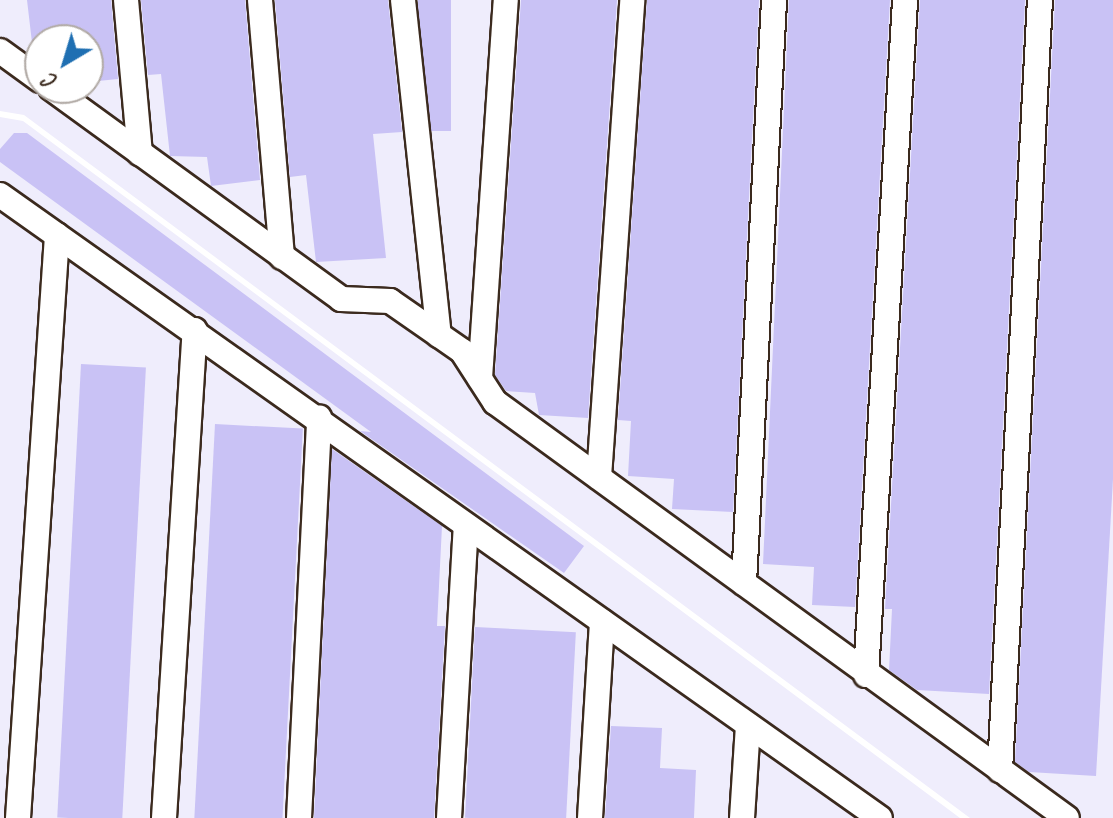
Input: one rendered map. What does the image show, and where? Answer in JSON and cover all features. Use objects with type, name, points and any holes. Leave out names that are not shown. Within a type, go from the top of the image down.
[{"type":"lane","points":[[126,0],[140,153]]},
{"type":"lane","points":[[260,0],[282,257]]},
{"type":"lane","points":[[403,0],[439,335]]},
{"type":"lane","points":[[480,378],[506,0]]},
{"type":"lane","points":[[599,477],[632,0]]},
{"type":"lane","points":[[744,583],[774,0]]},
{"type":"lane","points":[[866,675],[905,0]]},
{"type":"lane","points":[[1000,770],[1040,0]]},
{"type":"lane","points":[[0,51],[24,68]]},
{"type":"lane","points":[[73,104],[341,299],[390,301],[462,351],[495,402],[866,675],[1067,818]]},
{"type":"lane","points":[[0,195],[319,417],[877,817]]},
{"type":"lane","points":[[18,818],[57,235]]},
{"type":"lane","points":[[164,818],[195,330]]},
{"type":"lane","points":[[299,818],[319,417]]},
{"type":"lane","points":[[449,818],[466,525]]},
{"type":"lane","points":[[590,818],[602,621]]},
{"type":"lane","points":[[742,818],[748,725]]},
{"type":"shaded area","points":[[0,0],[1113,0],[1113,818],[970,818],[24,115],[0,111]]},
{"type":"shaded area","points":[[0,117],[23,121],[960,818],[0,818]]},
{"type":"building","points":[[27,0],[111,0],[118,79],[104,80],[104,24],[30,24]]},
{"type":"building","points":[[141,0],[245,0],[260,180],[211,186],[207,157],[170,156],[161,74],[148,75]]},
{"type":"building","points":[[275,0],[388,0],[402,132],[373,134],[386,258],[316,262],[306,175],[290,177]]},
{"type":"building","points":[[418,0],[451,0],[451,131],[418,131]]},
{"type":"building","points":[[521,0],[617,0],[588,418],[539,415],[535,393],[506,391],[495,375]]},
{"type":"building","points":[[647,0],[759,0],[733,512],[672,509],[674,479],[628,476],[631,421],[618,420]]},
{"type":"building","points":[[789,0],[890,0],[855,607],[812,605],[814,567],[763,564]]},
{"type":"building","points":[[920,0],[1025,0],[989,694],[917,690],[889,670],[892,609],[885,609]]},
{"type":"building","points":[[1055,0],[1113,0],[1113,479],[1096,776],[1029,772],[1015,762]]},
{"type":"building","points":[[14,133],[27,133],[584,546],[564,573],[360,431],[371,432],[0,162],[0,149]]},
{"type":"building","points":[[81,364],[146,367],[122,818],[57,817]]},
{"type":"building","points":[[215,424],[303,429],[282,818],[194,818]]},
{"type":"building","points":[[332,449],[442,526],[437,626],[445,626],[434,818],[314,818]]},
{"type":"building","points":[[475,627],[576,632],[566,818],[465,818]]},
{"type":"building","points":[[611,726],[662,728],[660,768],[696,770],[694,818],[605,818]]}]
